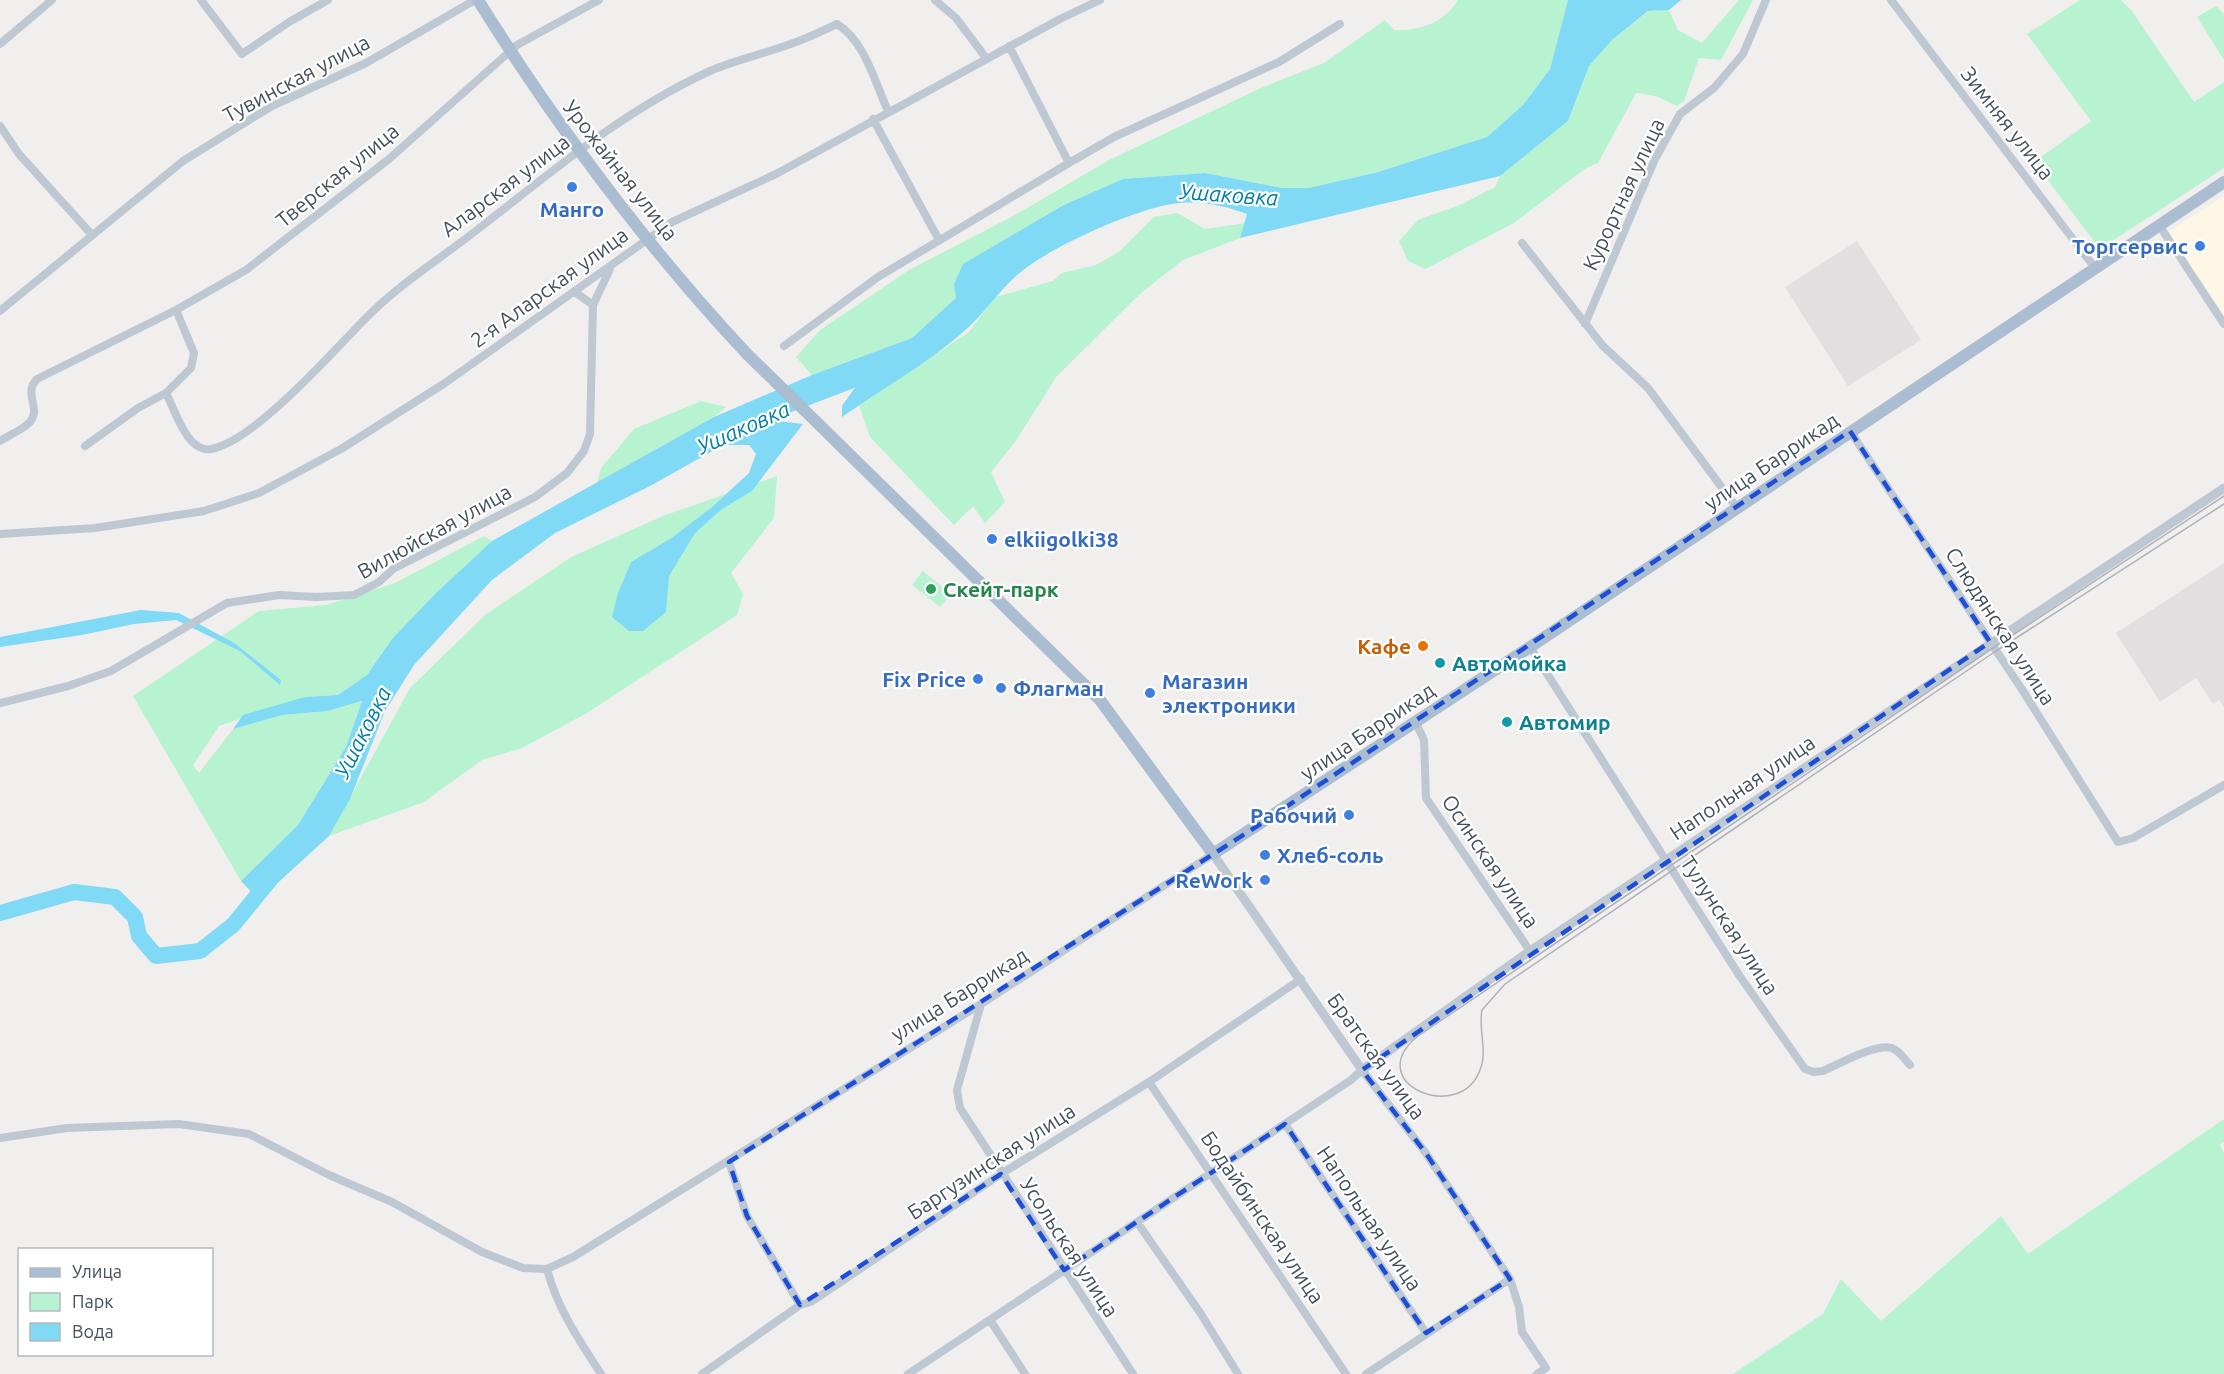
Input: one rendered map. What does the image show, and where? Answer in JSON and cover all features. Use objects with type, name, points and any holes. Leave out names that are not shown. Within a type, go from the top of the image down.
[{"type":"main road","name":"Урожайная улица","points":[[477,0],[579,150],[698,301],[747,354],[1100,700],[1213,854]]},
{"type":"main road","name":"улица Баррикад","points":[[1213,854],[1530,648],[2224,182]]},
{"type":"street","points":[[0,44],[52,0]]},
{"type":"street","points":[[201,0],[242,54],[289,22],[328,0]]},
{"type":"street","name":"Тувинская улица","points":[[0,311],[183,161],[272,106],[366,63],[477,0]]},
{"type":"street","name":"Тверская улица","points":[[0,441],[29,423],[34,416],[34,407],[29,394],[31,385],[37,379],[176,310],[246,270],[389,159],[510,51],[599,0]]},
{"type":"street","points":[[935,0],[956,18],[986,58]]},
{"type":"street","name":"2-я Аларская улица","points":[[0,534],[106,526],[204,511],[259,493],[341,449],[445,383],[649,237],[680,218],[776,174],[986,58],[1100,0]]},
{"type":"street","name":"Курортная улица","points":[[1585,324],[1655,159],[1680,114],[1714,88],[1743,54],[1766,0]]},
{"type":"street","name":"Зимняя улица","points":[[1891,0],[2095,268]]},
{"type":"street","name":"Аларская улица","points":[[166,393],[190,440],[198,448],[210,449],[233,441],[291,396],[381,302],[579,150],[647,105],[711,70],[796,43],[837,24],[848,30],[858,45],[888,111]]},
{"type":"street","points":[[784,346],[878,277],[1069,163],[1114,137],[1279,62],[1340,24]]},
{"type":"street","points":[[1009,46],[1069,163]]},
{"type":"street","points":[[873,119],[939,240]]},
{"type":"street","points":[[0,126],[19,154],[92,235]]},
{"type":"street","points":[[2159,225],[2224,324]]},
{"type":"street","name":"Курортная улица","points":[[1522,243],[1585,324],[1648,388],[1737,508]]},
{"type":"street","points":[[575,292],[593,305],[610,267]]},
{"type":"street","name":"Вилюйская улица","points":[[0,703],[68,686],[100,674],[145,651],[216,608],[243,598],[279,595],[316,597],[354,595],[379,582],[393,570],[535,497],[567,472],[584,451],[590,434],[593,305]]},
{"type":"street","points":[[85,446],[138,408],[166,393],[191,368],[194,353],[176,310]]},
{"type":"street","name":"Слюдянская улица","points":[[1850,431],[1990,642],[2118,843],[2133,838],[2224,785]]},
{"type":"street","name":"Напольная улица","points":[[908,1374],[918,1371],[1064,1270],[1351,1080],[1530,951],[2224,488]]},
{"type":"street","name":"Тулунская улица","points":[[1530,648],[1739,975],[1805,1069],[1814,1072],[1823,1071],[1879,1047],[1890,1047],[1899,1052],[1910,1065]]},
{"type":"street","name":"Осинская улица","points":[[1415,721],[1424,740],[1426,798],[1530,951]]},
{"type":"street","name":"Братская улица","points":[[1213,854],[1362,1070],[1425,1152],[1510,1279],[1519,1307],[1522,1332],[1546,1368],[1537,1374]]},
{"type":"street","name":"улица Баррикад","points":[[547,1269],[573,1257],[729,1162],[981,1004],[1213,854]]},
{"type":"street","name":"Баргузинская улица","points":[[704,1374],[800,1305],[811,1302],[1001,1174],[1149,1082],[1301,980]]},
{"type":"street","name":"Усольская улица","points":[[981,1004],[957,1090],[960,1108],[1133,1374]]},
{"type":"street","name":"Бодайбинская улица","points":[[1149,1082],[1212,1172],[1346,1374]]},
{"type":"street","points":[[0,1138],[67,1128],[179,1124],[249,1134],[328,1175],[392,1202],[482,1252],[523,1268],[547,1269],[551,1285],[570,1326],[600,1374]]},
{"type":"street","name":"Напольная улица","points":[[1284,1124],[1426,1333]]},
{"type":"street","points":[[729,1162],[747,1216],[800,1305]]},
{"type":"street","points":[[1137,1222],[1201,1314],[1238,1374]]},
{"type":"street","points":[[1366,1374],[1510,1279]]},
{"type":"street","points":[[990,1320],[1026,1374]]},
{"type":"highlighted area","points":[[1850,431],[1990,642],[1362,1070],[1425,1152],[1510,1279],[1426,1333],[1285,1124],[1064,1270],[1001,1174],[800,1305],[747,1216],[729,1162],[1259,825]]},
{"type":"shaded area","points":[[2224,196],[2224,315],[2168,232]]},
{"type":"shaded area","points":[[1857,241],[1921,340],[1848,386],[1785,287]]},
{"type":"shaded area","points":[[2224,563],[2224,707],[2219,700],[2213,704],[2196,678],[2160,702],[2116,633]]},
{"type":"green space","points":[[1458,0],[1568,0],[1550,69],[1523,105],[1487,137],[1378,172],[1309,188],[1282,188],[1205,173],[1123,179],[957,298],[912,338],[812,375],[796,357],[820,330],[909,270],[1015,215],[1109,160],[1263,87],[1324,63],[1385,20],[1394,30],[1422,27],[1446,15]]},
{"type":"green space","points":[[1739,0],[1753,0],[1721,60],[1699,58],[1684,101],[1677,106],[1656,96],[1636,93],[1598,163],[1586,168],[1514,223],[1425,269],[1408,261],[1399,241],[1418,220],[1462,204],[1495,187],[1500,176],[1568,121],[1589,66],[1612,40],[1649,11],[1669,10],[1678,30],[1702,43]]},
{"type":"green space","points":[[2080,0],[2121,0],[2131,10],[2194,102],[2224,82],[2224,168],[2100,249],[2034,162],[2091,121],[2027,34]]},
{"type":"green space","points":[[2216,6],[2224,14],[2224,60],[2197,17]]},
{"type":"green space","points":[[1177,213],[1205,229],[1246,223],[1240,238],[1183,260],[1141,293],[1057,376],[1015,442],[991,472],[1005,502],[985,523],[973,506],[954,525],[870,437],[859,405],[969,332],[995,297],[1053,281],[1062,273],[1096,265],[1120,251],[1154,217]]},
{"type":"green space","points":[[701,401],[726,407],[714,417],[597,483],[601,468],[634,429]]},
{"type":"green space","points":[[777,476],[774,518],[731,573],[743,594],[737,615],[587,713],[522,748],[482,760],[424,802],[329,836],[410,688],[485,615],[571,557],[663,516]]},
{"type":"green space","points":[[484,536],[492,541],[436,593],[392,639],[367,675],[338,695],[305,697],[219,726],[193,765],[199,773],[233,729],[282,715],[328,711],[362,701],[346,747],[298,825],[241,881],[133,696],[259,611],[326,605],[395,583]]},
{"type":"green space","name":"Скейт-парк","points":[[923,571],[951,594],[940,607],[912,585]]},
{"type":"green space","points":[[2224,1119],[2224,1142],[2220,1145],[2224,1153],[2224,1374],[1733,1374],[1823,1314],[1841,1279],[1881,1321],[2001,1216],[2028,1254]]},
{"type":"water","points":[[1568,0],[1681,0],[1669,10],[1648,11],[1612,40],[1589,66],[1568,121],[1500,176],[1240,238],[1247,214],[1230,209],[1206,203],[1180,203],[1143,211],[1075,239],[1036,261],[1014,278],[970,326],[948,345],[842,417],[842,406],[857,385],[855,372],[804,394],[769,420],[803,424],[752,491],[722,509],[695,533],[669,576],[666,612],[643,631],[629,631],[612,617],[618,593],[631,562],[670,539],[711,508],[749,473],[756,454],[749,445],[723,445],[652,485],[555,533],[492,580],[414,665],[385,711],[350,799],[329,836],[259,900],[241,881],[298,825],[346,747],[362,701],[328,711],[282,715],[233,729],[243,715],[305,697],[338,695],[367,675],[392,639],[436,593],[492,541],[714,417],[812,375],[912,338],[956,298],[954,284],[963,264],[1064,205],[1123,179],[1205,173],[1282,188],[1309,188],[1378,172],[1487,137],[1523,105],[1550,69]]},
{"type":"water","points":[[141,610],[179,613],[234,643],[281,680],[280,685],[240,651],[176,620],[134,624],[82,635],[0,647],[0,637]]},
{"type":"waterway","name":"Ушаковка","points":[[782,407],[876,371]]},
{"type":"waterway","name":"Ушаковка","points":[[0,913],[74,892],[115,897],[135,917],[139,936],[156,956],[200,951],[233,925],[269,881]]},
{"type":"tram line","points":[[2224,496],[1993,648],[1418,1036],[1403,1053],[1400,1069],[1407,1082],[1420,1091],[1436,1096],[1454,1094],[1469,1086],[1482,1063],[1482,1010],[1505,984],[1996,651],[2224,504]]},
{"type":"place","name":"Манго","points":[[572,187]]},
{"type":"place","name":"Торгсервис","points":[[2200,246]]},
{"type":"place","name":"elkiigolki38","points":[[992,539]]},
{"type":"place","name":"Скейт-парк","points":[[931,589]]},
{"type":"place","name":"Кафе","points":[[1423,646]]},
{"type":"place","name":"Автомойка","points":[[1440,663]]},
{"type":"place","name":"Fix Price","points":[[978,679]]},
{"type":"place","name":"Флагман","points":[[1001,688]]},
{"type":"place","name":"Магазин электроники","points":[[1150,693]]},
{"type":"place","name":"Автомир","points":[[1507,722]]},
{"type":"place","name":"Рабочий","points":[[1349,815]]},
{"type":"place","name":"Хлеб-соль","points":[[1265,855]]},
{"type":"place","name":"ReWork","points":[[1265,880]]}]
